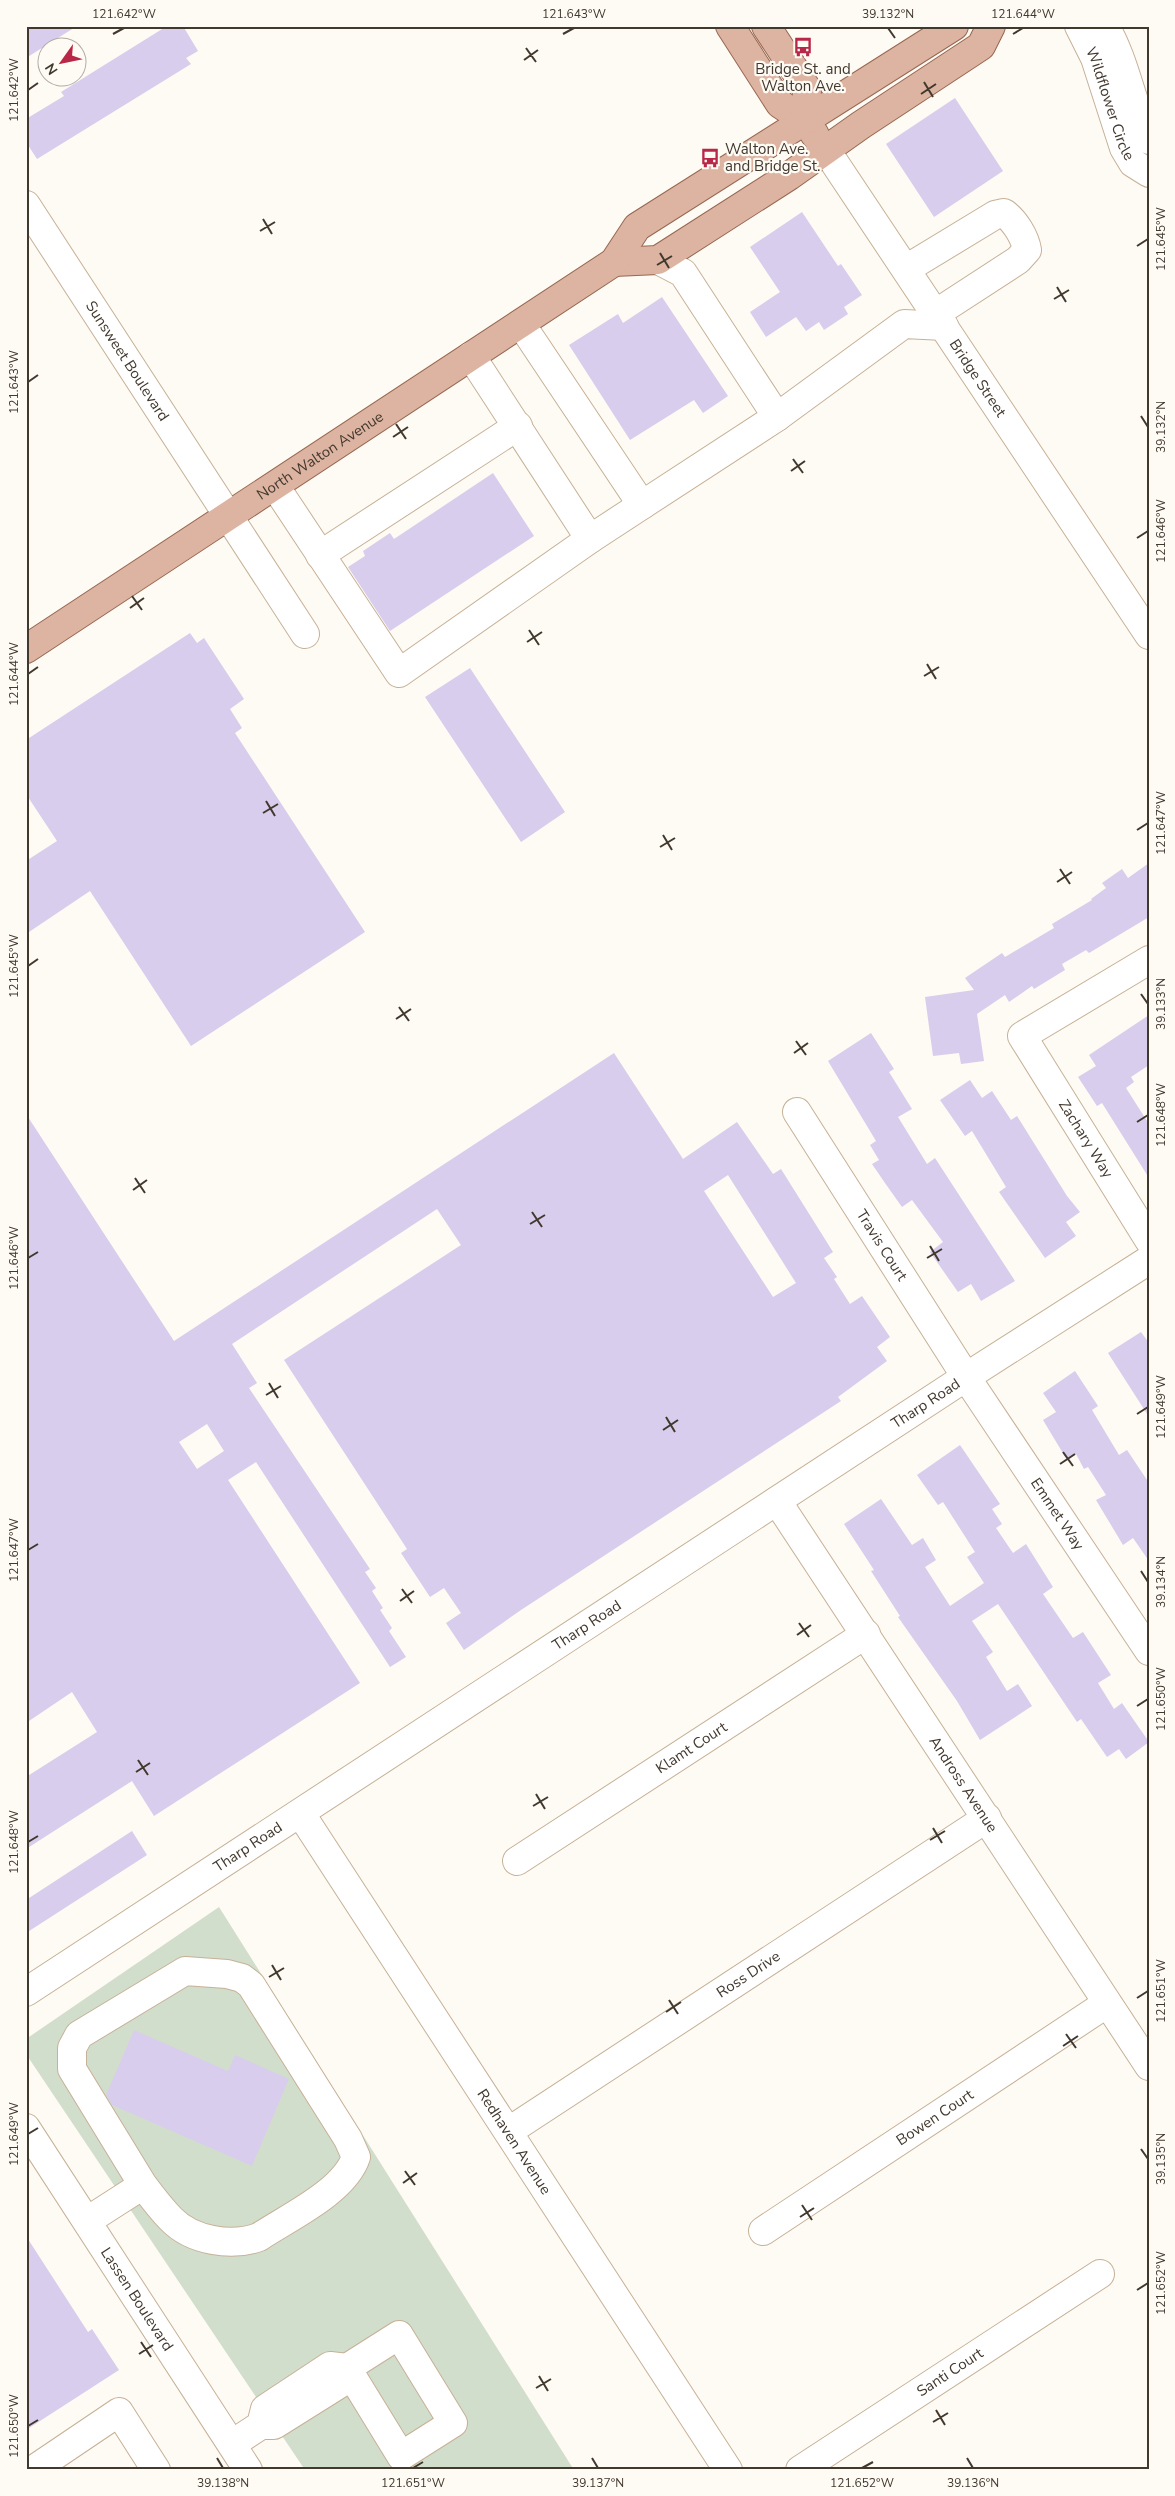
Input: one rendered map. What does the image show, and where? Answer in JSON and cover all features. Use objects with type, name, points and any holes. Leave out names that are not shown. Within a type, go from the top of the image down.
[{"type":"main road","name":"Bridge Street","points":[[730,26],[780,104],[806,121],[826,150]]},
{"type":"main road","points":[[766,26],[807,89],[806,121]]},
{"type":"main road","name":"North Walton Avenue","points":[[26,649],[614,262],[637,227],[954,26]]},
{"type":"main road","points":[[614,262],[658,260],[981,46],[991,26]]},
{"type":"street","name":"Wildflower Circle","points":[[1079,26],[1095,58],[1124,148],[1133,162],[1149,173]]},
{"type":"street","name":"Wildflower Circle","points":[[1105,26],[1126,70],[1138,113],[1149,140]]},
{"type":"street","name":"Bridge Street","points":[[826,150],[1149,635]]},
{"type":"street","name":"Sunsweet Boulevard","points":[[26,205],[305,634]]},
{"type":"street","points":[[275,486],[399,673],[590,539],[776,417],[904,324],[940,320],[1018,260],[1027,250],[1026,242],[1010,218],[1004,213],[995,215],[906,269]]},
{"type":"street","points":[[658,260],[683,273],[776,417]]},
{"type":"street","points":[[520,324],[642,505]]},
{"type":"street","points":[[472,356],[590,539]]},
{"type":"street","points":[[320,555],[518,426]]},
{"type":"street","name":"Zachary Way","points":[[1149,960],[1022,1036],[1149,1240]]},
{"type":"street","name":"Travis Court","points":[[797,1112],[966,1377]]},
{"type":"street","name":"Tharp Road","points":[[26,1992],[301,1814],[966,1377],[1149,1260]]},
{"type":"street","name":"Emmet Way","points":[[966,1377],[1149,1651]]},
{"type":"street","name":"Andross Avenue","points":[[777,1501],[987,1818],[1106,2004],[1149,2066]]},
{"type":"street","name":"Klamt Court","points":[[517,1860],[866,1634]]},
{"type":"street","name":"Redhaven Avenue","points":[[301,1814],[510,2131],[728,2470]]},
{"type":"street","name":"Ross Drive","points":[[510,2131],[987,1818]]},
{"type":"street","points":[[185,1970],[211,1971],[242,1978],[250,1985],[348,2138],[356,2157],[352,2169],[345,2178],[330,2190],[259,2237],[234,2242],[199,2236],[185,2229],[172,2220],[143,2186],[72,2069],[72,2048],[79,2036],[185,1970]]},
{"type":"street","name":"Bowen Court","points":[[763,2231],[1106,2004]]},
{"type":"street","name":"Lassen Boulevard","points":[[26,2128],[241,2462]]},
{"type":"street","points":[[87,2221],[143,2186]]},
{"type":"street","name":"Santi Court","points":[[800,2470],[1100,2274]]},
{"type":"street","points":[[241,2462],[261,2425],[274,2425],[341,2383],[347,2368]]},
{"type":"street","points":[[33,2470],[119,2412],[156,2470]]},
{"type":"green space","points":[[219,1907],[574,2470],[305,2470],[26,2054],[26,2039]]},
{"type":"building","points":[[26,26],[77,26],[58,38],[38,38],[38,50],[26,58]]},
{"type":"building","points":[[167,26],[183,26],[198,51],[186,58],[191,64],[37,159],[26,142],[26,119],[64,96],[61,92],[67,88],[88,88],[88,75]]},
{"type":"building","points":[[955,98],[1003,171],[934,217],[886,144]]},
{"type":"building","points":[[802,212],[838,266],[841,264],[862,295],[844,307],[848,314],[824,330],[819,322],[806,331],[796,317],[766,337],[750,312],[780,292],[750,247]]},
{"type":"building","points":[[662,297],[728,396],[703,413],[694,400],[630,440],[569,345],[618,314],[623,323]]},
{"type":"building","points":[[493,473],[534,536],[390,631],[348,567],[365,556],[363,551],[390,533],[394,539]]},
{"type":"building","points":[[190,633],[197,643],[204,638],[244,699],[230,709],[242,728],[235,733],[365,932],[191,1046],[90,891],[26,934],[26,861],[57,841],[26,794],[26,740]]},
{"type":"building","points":[[470,668],[565,812],[521,842],[425,697]]},
{"type":"building","points":[[1149,863],[1149,917],[1089,953],[1086,950],[1062,964],[1065,970],[1034,989],[1032,986],[1009,1002],[1005,995],[977,1014],[984,1061],[961,1064],[959,1053],[933,1056],[925,997],[974,990],[965,978],[1002,953],[1005,957],[1054,928],[1052,924],[1092,900],[1106,888],[1102,883],[1122,869],[1128,878]]},
{"type":"building","points":[[1149,1015],[1149,1065],[1131,1077],[1134,1082],[1126,1088],[1149,1124],[1149,1178],[1102,1103],[1097,1106],[1078,1077],[1096,1066],[1089,1055]]},
{"type":"building","points":[[871,1033],[894,1069],[889,1072],[912,1109],[898,1117],[927,1164],[935,1158],[1015,1281],[981,1301],[971,1284],[958,1292],[930,1252],[943,1242],[912,1200],[902,1207],[872,1164],[879,1160],[870,1145],[876,1141],[828,1061]]},
{"type":"building","points":[[614,1053],[683,1159],[737,1122],[773,1174],[781,1169],[833,1252],[824,1258],[837,1277],[834,1279],[850,1304],[862,1296],[890,1337],[877,1347],[887,1361],[838,1397],[841,1401],[521,1610],[464,1650],[446,1623],[461,1613],[444,1588],[430,1597],[401,1553],[407,1549],[284,1360],[461,1245],[437,1209],[232,1344],[257,1383],[249,1388],[370,1569],[365,1572],[376,1588],[372,1591],[383,1608],[380,1610],[392,1628],[389,1631],[406,1657],[390,1667],[256,1462],[228,1480],[360,1683],[154,1816],[132,1781],[26,1849],[26,1777],[97,1732],[72,1692],[26,1723],[26,1114],[174,1341]],"holes":[[[728,1175],[796,1283],[773,1297],[704,1191]],[[207,1424],[224,1451],[197,1469],[179,1442]]]},
{"type":"building","points":[[970,1080],[982,1098],[992,1091],[1011,1120],[1017,1116],[1067,1196],[1080,1212],[1066,1222],[1076,1236],[1045,1258],[999,1192],[1006,1187],[972,1131],[965,1136],[940,1100]]},
{"type":"building","points":[[1141,1332],[1149,1343],[1149,1417],[1108,1353]]},
{"type":"building","points":[[1075,1371],[1098,1406],[1092,1410],[1119,1455],[1127,1450],[1149,1483],[1149,1561],[1133,1538],[1123,1545],[1096,1500],[1106,1495],[1088,1467],[1084,1469],[1076,1454],[1067,1460],[1043,1420],[1056,1412],[1043,1393]]},
{"type":"building","points":[[960,1445],[1000,1504],[992,1509],[1002,1524],[996,1528],[1013,1553],[1026,1544],[1053,1587],[1043,1594],[1073,1638],[1083,1632],[1111,1675],[1098,1683],[1114,1709],[1122,1703],[1149,1742],[1126,1759],[1119,1749],[1107,1757],[1081,1719],[1077,1722],[998,1604],[972,1621],[993,1652],[986,1657],[1007,1691],[1018,1684],[1032,1706],[980,1740],[957,1701],[898,1617],[900,1616],[871,1571],[874,1570],[844,1524],[881,1499],[912,1545],[923,1538],[936,1560],[925,1567],[950,1606],[984,1583],[967,1557],[975,1552],[943,1502],[938,1505],[917,1475]]},
{"type":"building","points":[[132,1831],[147,1855],[26,1933],[26,1900]]},
{"type":"building","points":[[134,2030],[228,2071],[235,2055],[289,2079],[252,2166],[112,2105],[106,2095]]},
{"type":"building","points":[[26,2236],[88,2332],[92,2329],[119,2370],[26,2430]]},
{"type":"place","name":"Bridge St. and Walton Ave.","points":[[803,47]]},
{"type":"place","name":"Walton Ave. and Bridge St.","points":[[710,158]]}]
